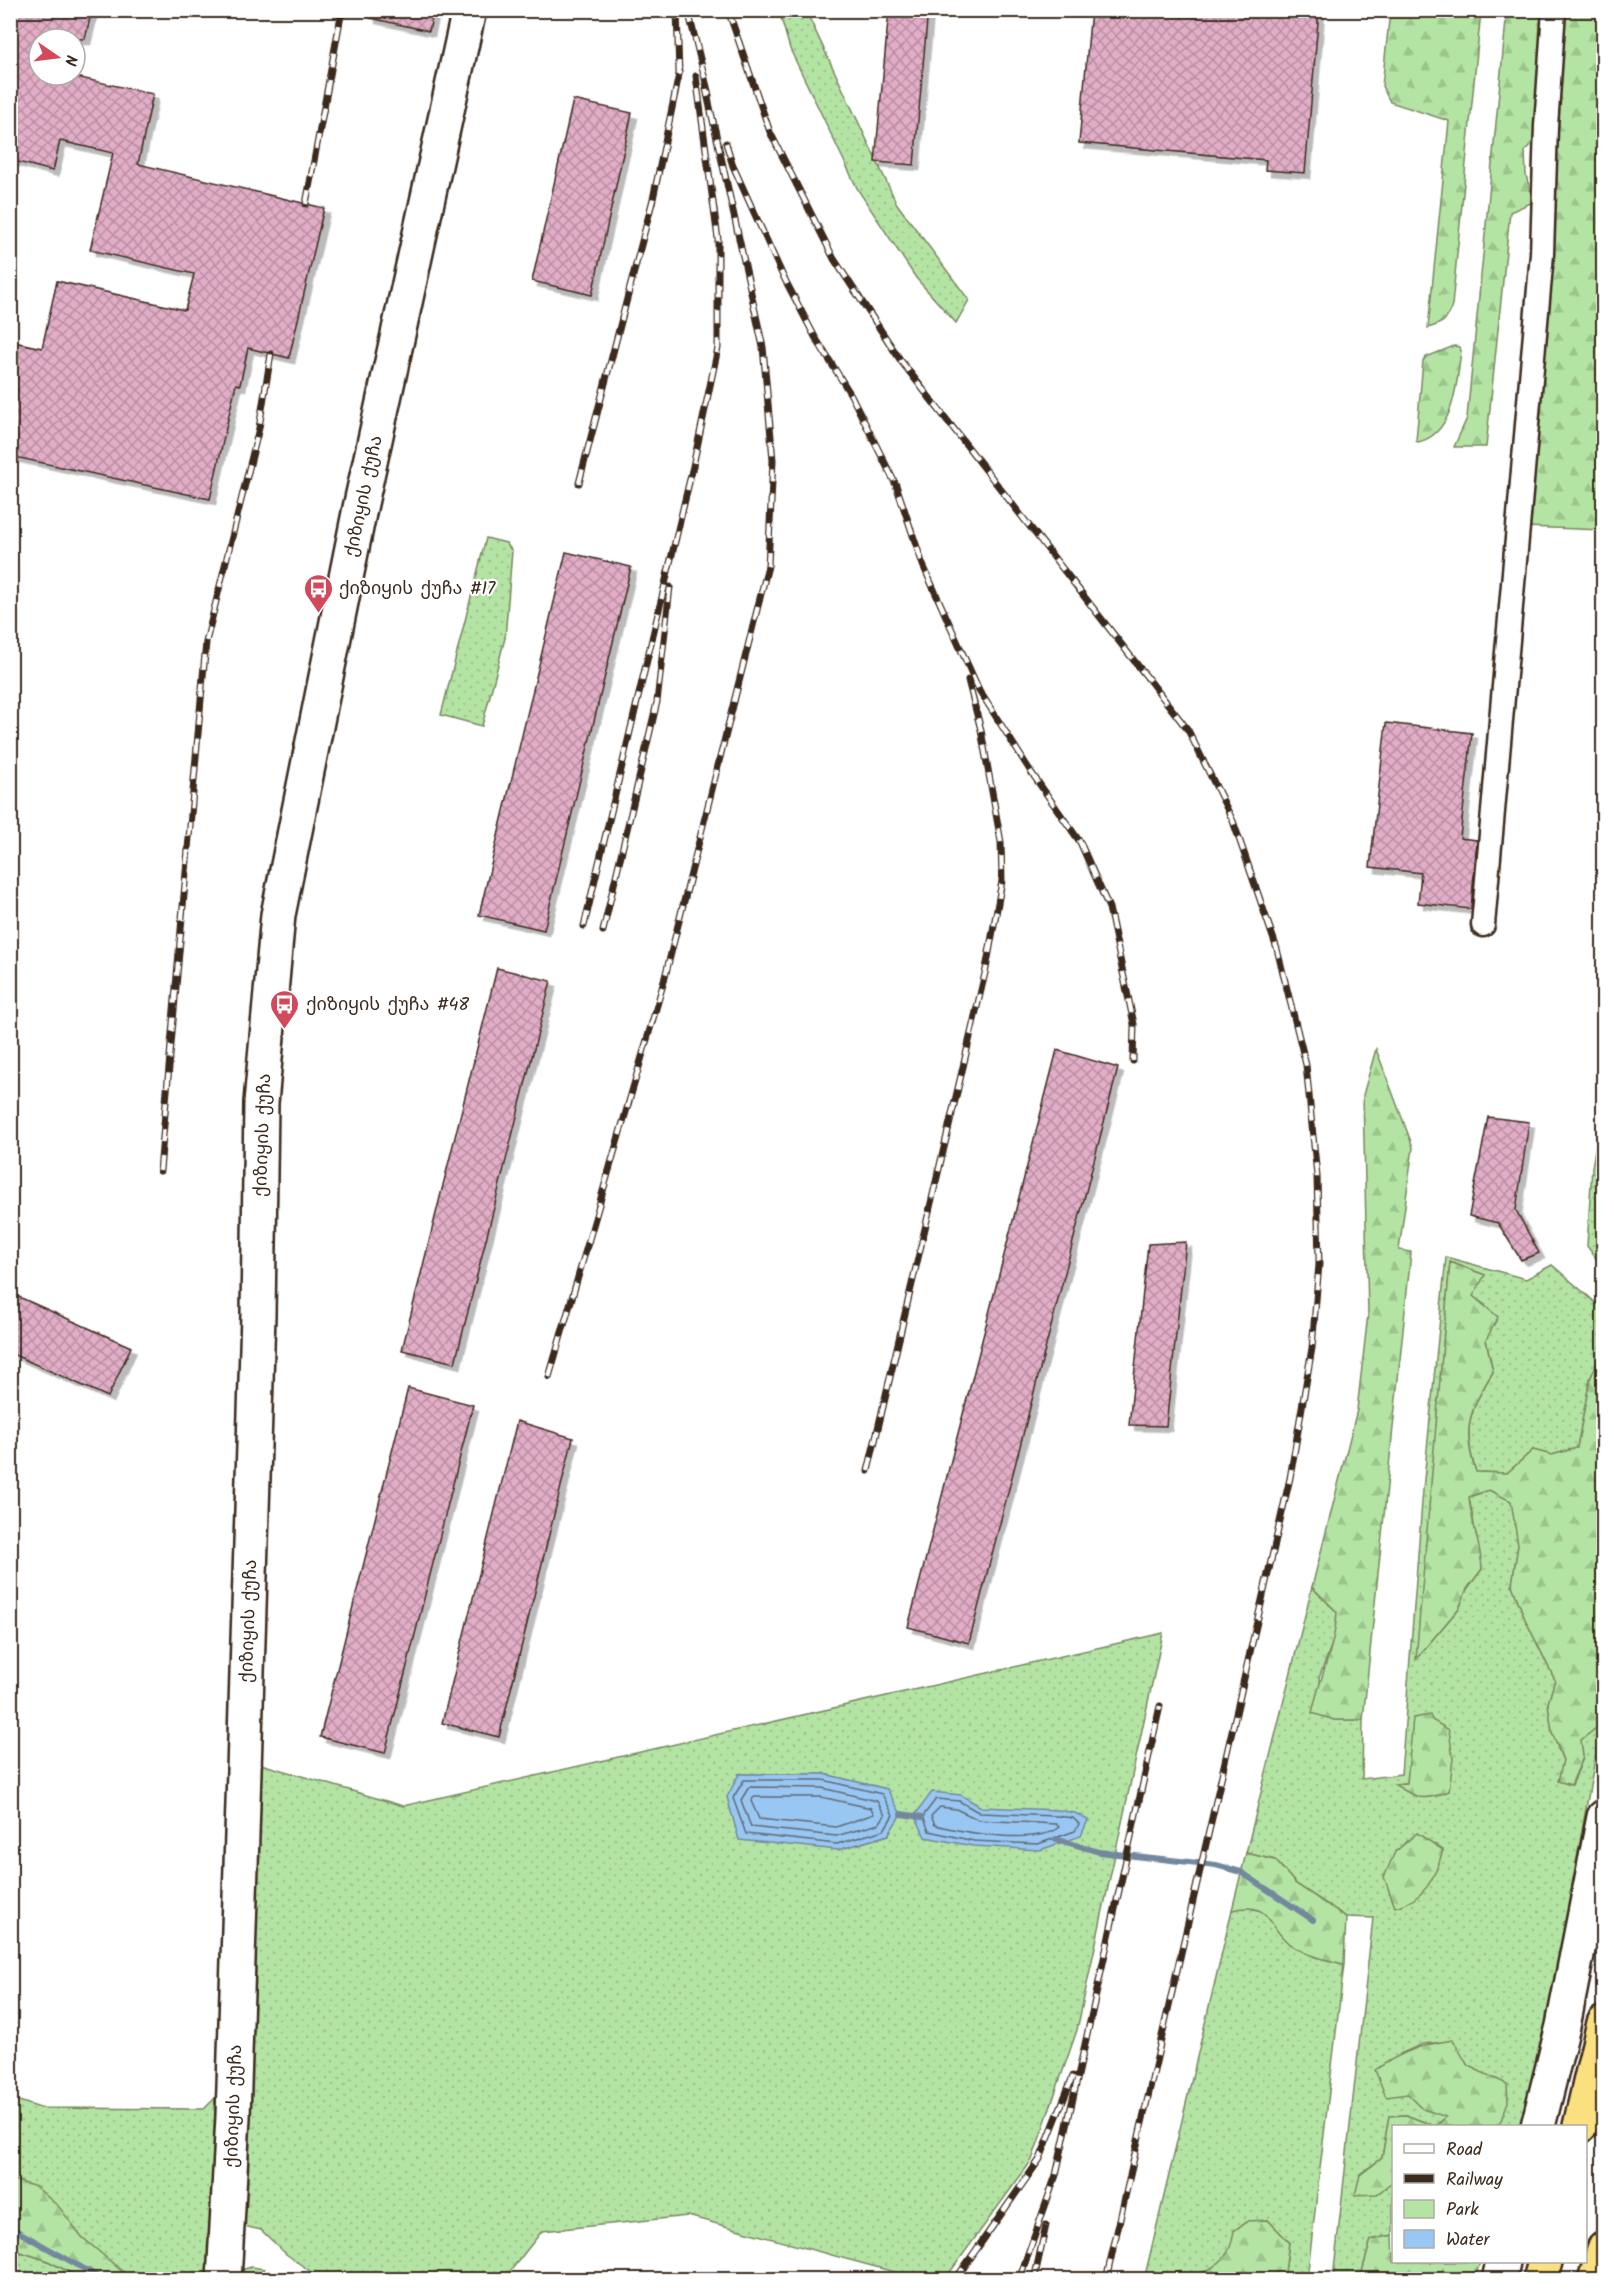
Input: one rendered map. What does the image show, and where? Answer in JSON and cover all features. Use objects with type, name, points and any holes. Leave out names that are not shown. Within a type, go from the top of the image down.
[{"type":"highway","points":[[1580,2125],[1604,2023]]},
{"type":"highway","points":[[1595,2280],[1604,2249]]},
{"type":"highway","points":[[1540,2280],[1545,2263]]},
{"type":"street","name":"ქიზიყის ქუჩა","points":[[224,2280],[233,2117],[243,1803],[258,1315],[261,1103],[278,915],[360,508],[469,10]]},
{"type":"street","points":[[1483,925],[1542,254],[1546,126],[1554,10]]},
{"type":"street","points":[[1538,2125],[1563,2026],[1604,1817]]},
{"type":"street","points":[[1499,2280],[1503,2263]]},
{"type":"green space","points":[[779,11],[806,11],[897,204],[969,300],[956,323],[916,278],[858,190],[790,49]]},
{"type":"green space","points":[[1390,11],[1454,14],[1455,11],[1481,11],[1452,305],[1444,321],[1428,328],[1449,121],[1390,102],[1382,86]]},
{"type":"green space","points":[[1507,11],[1545,11],[1541,131],[1525,151],[1526,175],[1533,202],[1510,212],[1486,447],[1454,447],[1467,418]]},
{"type":"green space","points":[[1564,11],[1603,11],[1603,530],[1526,527]]},
{"type":"green space","points":[[1454,346],[1460,347],[1461,351],[1452,404],[1440,428],[1430,437],[1418,442],[1416,441],[1423,361],[1426,357]]},
{"type":"green space","points":[[486,538],[506,543],[512,551],[505,638],[482,726],[441,715]]},
{"type":"green space","points":[[1376,1049],[1413,1147],[1399,1250],[1411,1252],[1363,1720],[1334,1720],[1312,1713],[1333,1638],[1337,1612],[1312,1587],[1357,1410],[1368,1314],[1363,1095]]},
{"type":"green space","points":[[1603,1104],[1603,1268],[1587,1246],[1592,1167]]},
{"type":"green space","points":[[1446,1257],[1526,1279],[1552,1265],[1603,1309],[1603,1350],[1590,1379],[1577,1448],[1552,1455],[1533,1450],[1507,1473],[1476,1472],[1469,1443],[1473,1409],[1493,1372],[1486,1340],[1485,1305],[1472,1296],[1485,1275],[1450,1262],[1417,1658],[1459,1608],[1467,1589],[1482,1569],[1469,1497],[1489,1490],[1512,1501],[1518,1545],[1512,1585],[1525,1619],[1555,1680],[1548,1703],[1552,1732],[1563,1761],[1559,1781],[1572,1785],[1583,1758],[1581,1740],[1596,1727],[1603,1685],[1603,1714],[1546,2031],[1522,2125],[1493,2125],[1500,2122],[1507,2085],[1468,2066],[1453,2041],[1423,2044],[1400,2054],[1407,2088],[1411,2095],[1423,2107],[1447,2117],[1435,2125],[1431,2125],[1406,2115],[1389,2116],[1382,2158],[1360,2174],[1377,2194],[1392,2183],[1392,2235],[1371,2240],[1360,2279],[1333,2279],[1373,1918],[1346,1917],[1296,1884],[1275,1860],[1246,1853],[1312,1587],[1337,1612],[1335,1636],[1319,1678],[1334,1720],[1363,1720],[1362,1779],[1401,1774],[1423,1490]],"holes":[[[1450,1778],[1449,1791],[1395,1784]]]},
{"type":"green space","points":[[1450,1262],[1485,1275],[1473,1296],[1498,1317],[1486,1340],[1493,1372],[1479,1397],[1470,1420],[1469,1444],[1476,1472],[1507,1473],[1533,1450],[1552,1455],[1577,1448],[1590,1379],[1603,1350],[1603,1685],[1596,1728],[1581,1740],[1583,1757],[1571,1785],[1558,1781],[1563,1760],[1552,1732],[1548,1703],[1555,1680],[1525,1619],[1512,1585],[1518,1545],[1511,1501],[1489,1490],[1469,1497],[1482,1569],[1467,1589],[1459,1608],[1416,1659]]},
{"type":"green space","points":[[1163,1633],[1077,2030],[1032,2160],[945,2279],[920,2279],[688,2216],[542,2231],[504,2279],[321,2279],[286,2254],[261,2230],[239,2225],[261,1764],[403,1806]],"holes":[[[739,1774],[824,1774],[887,1789],[889,1835],[838,1850]]]},
{"type":"green space","points":[[1430,1715],[1432,1720],[1449,1730],[1453,1759],[1449,1791],[1426,1798],[1415,1796],[1394,1784],[1407,1783],[1413,1718]]},
{"type":"green space","points":[[1417,1833],[1443,1850],[1427,1886],[1414,1899],[1395,1907],[1384,1877],[1395,1852]]},
{"type":"green space","points":[[1246,1853],[1275,1860],[1296,1884],[1346,1917],[1344,1964],[1297,1949],[1283,1938],[1263,1912],[1246,1908],[1232,1910]]},
{"type":"green space","points":[[1245,1907],[1266,1912],[1289,1944],[1315,1957],[1344,1964],[1307,2279],[1284,2279],[1289,2242],[1268,2220],[1247,2221],[1234,2231],[1232,2249],[1221,2263],[1192,2279],[1144,2280],[1232,1910]]},
{"type":"green space","points":[[1453,2040],[1468,2066],[1507,2084],[1508,2102],[1500,2123],[1494,2125],[1437,2125],[1446,2117],[1423,2109],[1408,2094],[1386,2097],[1375,2070],[1394,2058],[1431,2044]]},
{"type":"green space","points":[[10,2098],[40,2108],[204,2109],[215,2098],[211,2279],[129,2279],[84,2239],[46,2197],[37,2190],[11,2179]]},
{"type":"green space","points":[[1406,2115],[1431,2125],[1392,2125],[1392,2183],[1377,2194],[1355,2195],[1360,2175],[1382,2158],[1389,2116]]},
{"type":"green space","points":[[11,2179],[36,2187],[59,2207],[82,2237],[131,2279],[83,2279],[46,2260],[11,2249]]},
{"type":"green space","points":[[1268,2220],[1289,2242],[1284,2279],[1192,2279],[1215,2266],[1226,2256],[1234,2231],[1247,2221]]},
{"type":"green space","points":[[1392,2235],[1392,2263],[1480,2263],[1475,2279],[1360,2279],[1371,2240]]},
{"type":"green space","points":[[10,2249],[46,2260],[83,2279],[11,2279]]},
{"type":"green space","points":[[251,2267],[264,2269],[263,2279],[238,2280],[238,2271]]},
{"type":"water","points":[[739,1774],[824,1774],[887,1789],[901,1814],[888,1835],[838,1850],[739,1840],[727,1797]]},
{"type":"water","points":[[932,1792],[961,1795],[981,1807],[1057,1810],[1075,1813],[1088,1820],[1081,1836],[1040,1850],[973,1846],[925,1837],[915,1815]]},
{"type":"building","points":[[15,10],[92,10],[87,31],[87,27],[27,27],[27,87],[87,87],[87,79],[153,94],[138,164],[324,208],[289,358],[248,348],[240,385],[236,384],[210,499],[10,456],[10,341],[42,348],[57,281],[185,310],[194,274],[90,250],[113,153],[60,141],[53,171],[10,160],[10,29]]},
{"type":"building","points":[[370,10],[434,10],[429,31],[370,18]]},
{"type":"building","points":[[889,10],[928,10],[914,165],[875,162]]},
{"type":"building","points":[[1091,10],[1319,10],[1305,173],[1265,170],[1266,160],[1079,143]]},
{"type":"building","points":[[573,100],[632,113],[592,295],[532,281]]},
{"type":"building","points":[[566,552],[631,567],[544,930],[479,915]]},
{"type":"building","points":[[1386,723],[1472,733],[1460,838],[1477,840],[1471,909],[1418,903],[1421,873],[1370,867]]},
{"type":"building","points":[[497,968],[551,981],[455,1363],[402,1350]]},
{"type":"building","points":[[1057,1050],[1118,1068],[969,1643],[908,1627]]},
{"type":"building","points":[[1488,1117],[1529,1122],[1516,1210],[1539,1253],[1521,1260],[1498,1223],[1469,1216]]},
{"type":"building","points":[[1186,1242],[1166,1426],[1129,1425],[1148,1244]]},
{"type":"building","points":[[10,1293],[131,1347],[108,1397],[10,1353]]},
{"type":"building","points":[[408,1388],[473,1405],[385,1753],[320,1737]]},
{"type":"building","points":[[517,1421],[573,1438],[499,1737],[442,1723]]},
{"type":"waterway","points":[[901,1814],[922,1817]]},
{"type":"waterway","points":[[1056,1839],[1099,1852],[1216,1865],[1241,1872],[1313,1920]]},
{"type":"waterway","points":[[10,2227],[104,2280]]},
{"type":"railway","points":[[306,204],[342,10]]},
{"type":"railway","points":[[579,483],[653,199],[671,113],[679,74],[677,10]]},
{"type":"railway","points":[[688,10],[709,95]]},
{"type":"railway","points":[[728,10],[770,132],[834,259],[901,361],[1188,730],[1233,821],[1277,949],[1306,1065],[1317,1176],[1319,1264],[1312,1348],[1290,1478],[1106,2280]]},
{"type":"railway","points":[[584,926],[693,466],[718,348],[718,239],[696,76]]},
{"type":"railway","points":[[549,1377],[664,981],[768,566],[773,460],[763,347],[706,89]]},
{"type":"railway","points":[[726,143],[733,166],[782,274],[815,337],[851,395],[896,485],[923,565],[979,690],[1031,772],[1080,842],[1109,908],[1134,1024],[1133,1061]]},
{"type":"railway","points":[[160,1171],[206,642],[259,428],[271,354]]},
{"type":"railway","points":[[603,931],[657,702],[670,587]]},
{"type":"railway","points":[[868,1471],[986,969],[1002,881],[1001,842],[981,730],[968,680]]},
{"type":"railway","points":[[1019,2280],[1056,2175],[1160,1706]]},
{"type":"railway","points":[[955,2280],[1040,2159],[1073,2076]]},
{"type":"railway","points":[[1034,2280],[1046,2225]]},
{"type":"place","name":"ქიზიყის ქუჩა #17","points":[[318,614]]},
{"type":"place","name":"ქიზიყის ქუჩა #48","points":[[285,1030]]}]
